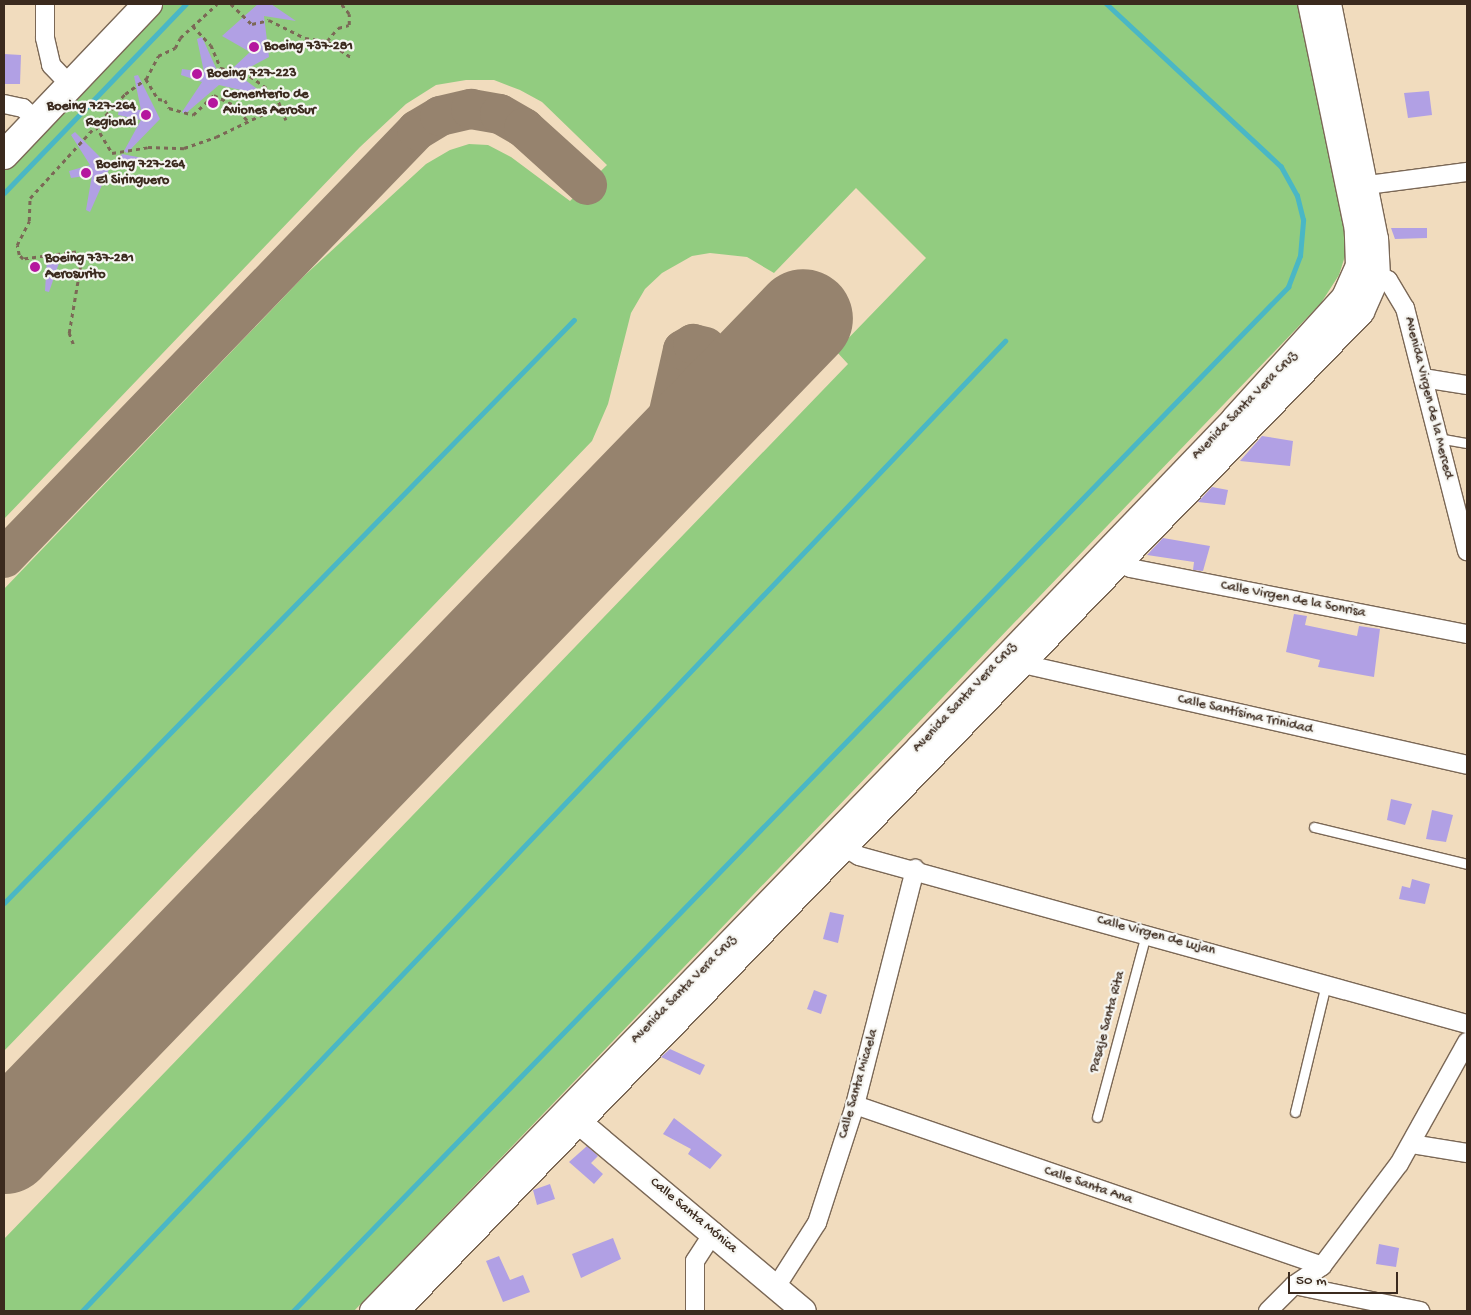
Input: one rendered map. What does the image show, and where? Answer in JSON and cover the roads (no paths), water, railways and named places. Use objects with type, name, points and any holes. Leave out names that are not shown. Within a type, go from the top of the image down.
[{"type":"highway","points":[[64,80],[125,4]]},
{"type":"highway","points":[[4,129],[21,111],[64,80],[148,4]]},
{"type":"highway","points":[[4,155],[21,111]]},
{"type":"main road","name":"Avenida Santa Vera Cruz","points":[[398,1311],[1362,312],[1367,274],[1310,4]]},
{"type":"main road","points":[[1329,4],[1368,185],[1367,274]]},
{"type":"main road","name":"Avenida Santa Vera Cruz","points":[[372,1311],[1234,418],[1334,312],[1367,274]]},
{"type":"main road","name":"Calle Santa Mónica","points":[[580,1123],[714,1232],[804,1311]]},
{"type":"street","points":[[46,4],[47,50],[51,65],[64,80]]},
{"type":"street","points":[[1368,185],[1467,172]]},
{"type":"street","name":"Avenida Virgen de la Merced","points":[[1367,274],[1388,280],[1405,308],[1467,551]]},
{"type":"street","points":[[1423,378],[1467,385]]},
{"type":"street","name":"Calle Virgen de la Sonrisa","points":[[1119,563],[1130,568],[1467,634]]},
{"type":"street","name":"Calle Santísima Trinidad","points":[[1023,664],[1467,766]]},
{"type":"street","name":"Calle Virgen de Lujan","points":[[846,848],[859,856],[1146,933],[1467,1024]]},
{"type":"street","name":"Calle Santa Micaela","points":[[776,1287],[817,1223],[855,1105],[915,870]]},
{"type":"street","points":[[1268,1311],[1294,1285],[1322,1266],[1412,1144],[1467,1042]]},
{"type":"street","name":"Calle Santa Ana","points":[[855,1105],[1322,1266]]},
{"type":"street","points":[[1412,1144],[1467,1153]]},
{"type":"street","points":[[695,1311],[695,1261],[714,1232]]},
{"type":"street","points":[[1294,1285],[1420,1311]]},
{"type":"lane","points":[[1438,438],[1467,443]]},
{"type":"lane","points":[[1314,827],[1467,864]]},
{"type":"lane","name":"Pasaje Santa Rita","points":[[1097,1117],[1146,933]]},
{"type":"lane","points":[[1295,1112],[1326,983]]},
{"type":"waterway","points":[[4,193],[186,4]]},
{"type":"waterway","points":[[293,1311],[1288,287],[1300,256],[1303,220],[1297,196],[1281,167],[1106,4]]},
{"type":"waterway","points":[[4,903],[574,320]]},
{"type":"waterway","points":[[82,1311],[1005,341]]},
{"type":"place","name":"Boeing 737-281","points":[[254,47]]},
{"type":"place","name":"Boeing 727-223","points":[[197,74]]},
{"type":"place","name":"Cementerio de Aviones AeroSur","points":[[213,103]]},
{"type":"place","name":"Boeing 727-264 Regional","points":[[146,115]]},
{"type":"place","name":"Boeing 727-264 El Siringuero","points":[[86,173]]},
{"type":"place","name":"Boeing 737-281 Aerosurito","points":[[35,267]]}]
